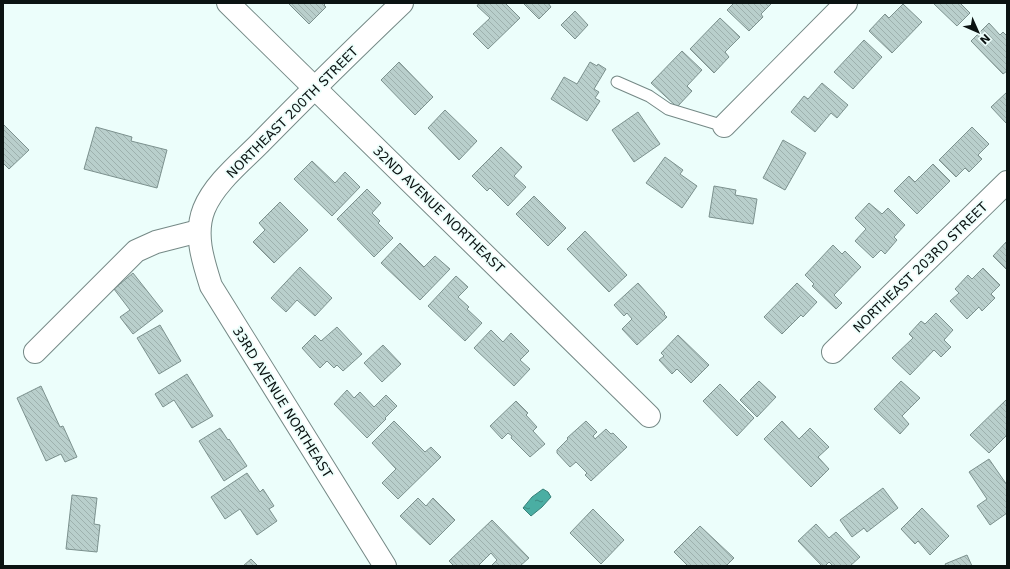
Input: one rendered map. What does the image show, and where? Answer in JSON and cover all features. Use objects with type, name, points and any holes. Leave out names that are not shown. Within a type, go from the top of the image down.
[{"type":"street","name":"32ND AVENUE NORTHEAST","points":[[228,3],[649,416]]},
{"type":"street","name":"NORTHEAST 200TH STREET","points":[[199,231],[204,209],[218,186],[314,88],[402,3]]},
{"type":"street","points":[[724,126],[846,3]]},
{"type":"street","name":"NORTHEAST 203RD STREET","points":[[833,352],[1007,182]]},
{"type":"street","points":[[35,352],[136,251],[156,242],[199,231]]},
{"type":"street","name":"33RD AVENUE NORTHEAST","points":[[199,231],[203,261],[211,286],[385,566]]},
{"type":"lane","points":[[617,82],[649,96],[668,109],[724,126]]},
{"type":"water","points":[[543,489],[548,492],[551,497],[531,516],[523,508],[532,497]]},
{"type":"building","points":[[288,3],[326,3],[324,5],[326,7],[309,24]]},
{"type":"building","points":[[479,3],[505,3],[520,18],[488,49],[473,34],[490,18],[477,6]]},
{"type":"building","points":[[523,3],[548,3],[551,7],[539,19]]},
{"type":"building","points":[[734,3],[772,3],[761,14],[763,17],[749,31],[727,10]]},
{"type":"building","points":[[933,3],[960,3],[970,13],[957,26]]},
{"type":"building","points":[[903,4],[922,22],[892,53],[869,31],[885,14],[889,18]]},
{"type":"building","points":[[575,11],[588,25],[575,39],[561,25]]},
{"type":"building","points":[[720,18],[740,37],[725,52],[729,57],[714,73],[690,49]]},
{"type":"building","points":[[989,23],[1000,35],[1003,32],[1007,36],[1007,71],[1003,74],[971,41]]},
{"type":"building","points":[[864,40],[882,57],[853,89],[834,72]]},
{"type":"building","points":[[682,51],[702,70],[687,86],[692,91],[677,107],[651,83]]},
{"type":"building","points":[[399,62],[433,97],[415,115],[381,80]]},
{"type":"building","points":[[590,62],[597,66],[598,64],[606,69],[594,89],[599,92],[595,98],[600,101],[587,121],[551,99],[564,77],[577,84]]},
{"type":"building","points":[[822,83],[848,105],[837,118],[831,113],[815,132],[791,112],[804,96],[808,99]]},
{"type":"building","points":[[1007,92],[1007,122],[1006,123],[991,107]]},
{"type":"building","points":[[445,110],[477,141],[459,160],[428,128]]},
{"type":"building","points":[[638,112],[660,144],[634,162],[612,130]]},
{"type":"building","points":[[3,124],[29,150],[9,169],[3,163]]},
{"type":"building","points":[[96,127],[132,137],[131,141],[167,150],[157,188],[84,169]]},
{"type":"building","points":[[972,127],[989,144],[978,155],[982,159],[969,172],[965,168],[956,177],[939,160]]},
{"type":"building","points":[[783,140],[806,153],[785,190],[763,178]]},
{"type":"building","points":[[501,147],[522,167],[514,176],[526,187],[508,206],[490,188],[487,191],[472,176]]},
{"type":"building","points":[[665,157],[683,170],[680,174],[697,186],[682,208],[646,183]]},
{"type":"building","points":[[312,161],[335,183],[345,172],[360,187],[332,216],[294,179]]},
{"type":"building","points":[[933,164],[950,181],[917,214],[894,191],[909,176],[915,182]]},
{"type":"building","points":[[714,186],[736,190],[735,195],[757,199],[753,224],[709,217]]},
{"type":"building","points":[[367,189],[381,203],[372,213],[380,221],[378,223],[393,238],[374,257],[337,219]]},
{"type":"building","points":[[534,196],[566,228],[548,246],[516,214]]},
{"type":"building","points":[[280,202],[308,230],[274,263],[253,242],[265,230],[259,223]]},
{"type":"building","points":[[869,203],[882,214],[888,208],[905,225],[894,237],[897,240],[885,254],[881,250],[873,258],[855,241],[866,229],[855,218]]},
{"type":"building","points":[[585,231],[627,275],[609,292],[567,249]]},
{"type":"building","points":[[1007,241],[1007,270],[993,256]]},
{"type":"building","points":[[400,243],[424,267],[435,256],[450,269],[420,300],[381,263]]},
{"type":"building","points":[[833,245],[842,254],[845,251],[861,267],[834,295],[842,303],[836,309],[812,286],[814,284],[805,275]]},
{"type":"building","points":[[300,267],[332,298],[315,316],[297,300],[286,312],[271,298]]},
{"type":"building","points":[[983,268],[1000,285],[991,294],[995,298],[982,311],[979,307],[967,319],[950,301],[959,293],[955,289],[968,275],[972,279]]},
{"type":"building","points":[[133,273],[163,311],[133,334],[120,317],[130,310],[114,289]]},
{"type":"building","points":[[456,276],[468,287],[458,297],[469,307],[467,309],[482,323],[465,341],[428,306]]},
{"type":"building","points":[[638,283],[667,317],[637,345],[622,329],[632,319],[627,313],[624,316],[614,305]]},
{"type":"building","points":[[797,283],[817,302],[803,317],[801,315],[782,334],[764,317]]},
{"type":"building","points":[[936,313],[953,330],[944,340],[951,347],[941,357],[934,350],[910,375],[892,358],[913,338],[909,334],[921,321],[925,324]]},
{"type":"building","points":[[160,325],[181,361],[159,374],[137,338]]},
{"type":"building","points":[[337,327],[362,354],[343,371],[337,365],[334,368],[327,361],[320,368],[302,348],[315,335],[321,341]]},
{"type":"building","points":[[491,330],[503,342],[511,333],[529,351],[520,360],[530,369],[514,386],[474,348]]},
{"type":"building","points":[[678,335],[709,365],[691,383],[677,369],[672,374],[659,360],[664,356],[661,353]]},
{"type":"building","points":[[383,345],[401,364],[382,382],[364,363]]},
{"type":"building","points":[[187,374],[213,416],[192,428],[174,400],[163,407],[155,394]]},
{"type":"building","points":[[759,381],[776,397],[757,417],[740,400]]},
{"type":"building","points":[[901,381],[920,398],[902,416],[909,424],[900,434],[874,409]]},
{"type":"building","points":[[720,384],[754,418],[737,436],[703,401]]},
{"type":"building","points":[[41,386],[60,427],[63,426],[77,457],[65,462],[61,454],[46,461],[17,398]]},
{"type":"building","points":[[347,390],[354,398],[360,392],[374,407],[386,395],[397,406],[367,438],[334,404]]},
{"type":"building","points":[[1007,399],[1007,435],[989,453],[970,435]]},
{"type":"building","points":[[516,401],[528,413],[526,415],[537,427],[533,431],[545,444],[530,457],[511,438],[512,436],[508,433],[502,439],[490,426]]},
{"type":"building","points":[[394,421],[425,452],[431,447],[441,457],[398,499],[382,483],[396,469],[372,443]]},
{"type":"building","points":[[586,421],[597,432],[593,436],[595,439],[606,429],[611,434],[613,433],[627,447],[591,481],[585,475],[587,473],[576,462],[570,467],[557,453],[557,450],[568,439],[567,438]]},
{"type":"building","points":[[782,421],[799,439],[810,428],[829,447],[818,457],[829,469],[811,487],[764,439]]},
{"type":"building","points":[[220,428],[247,466],[224,481],[199,441]]},
{"type":"building","points":[[989,459],[1007,485],[1007,513],[990,525],[977,506],[987,499],[969,472]]},
{"type":"building","points":[[247,473],[260,492],[263,489],[274,506],[269,509],[277,521],[257,535],[240,509],[225,519],[211,497]]},
{"type":"building","points":[[883,488],[898,508],[867,532],[864,528],[852,537],[840,520]]},
{"type":"building","points":[[72,495],[97,498],[94,524],[100,525],[97,552],[66,549]]},
{"type":"building","points":[[418,498],[426,506],[433,498],[455,520],[430,545],[400,516]]},
{"type":"building","points":[[922,508],[949,536],[930,555],[918,541],[915,544],[901,529]]},
{"type":"building","points":[[593,509],[624,540],[601,564],[570,533]]},
{"type":"building","points":[[492,520],[529,558],[520,566],[491,566],[497,560],[491,553],[478,566],[454,566],[449,561]]},
{"type":"building","points":[[816,524],[829,538],[836,532],[860,557],[850,566],[833,566],[829,562],[825,566],[822,566],[798,541]]},
{"type":"building","points":[[700,526],[734,558],[726,566],[688,566],[674,552]]},
{"type":"building","points":[[967,555],[972,566],[946,566],[945,564]]},
{"type":"building","points":[[251,559],[258,566],[243,566]]}]
